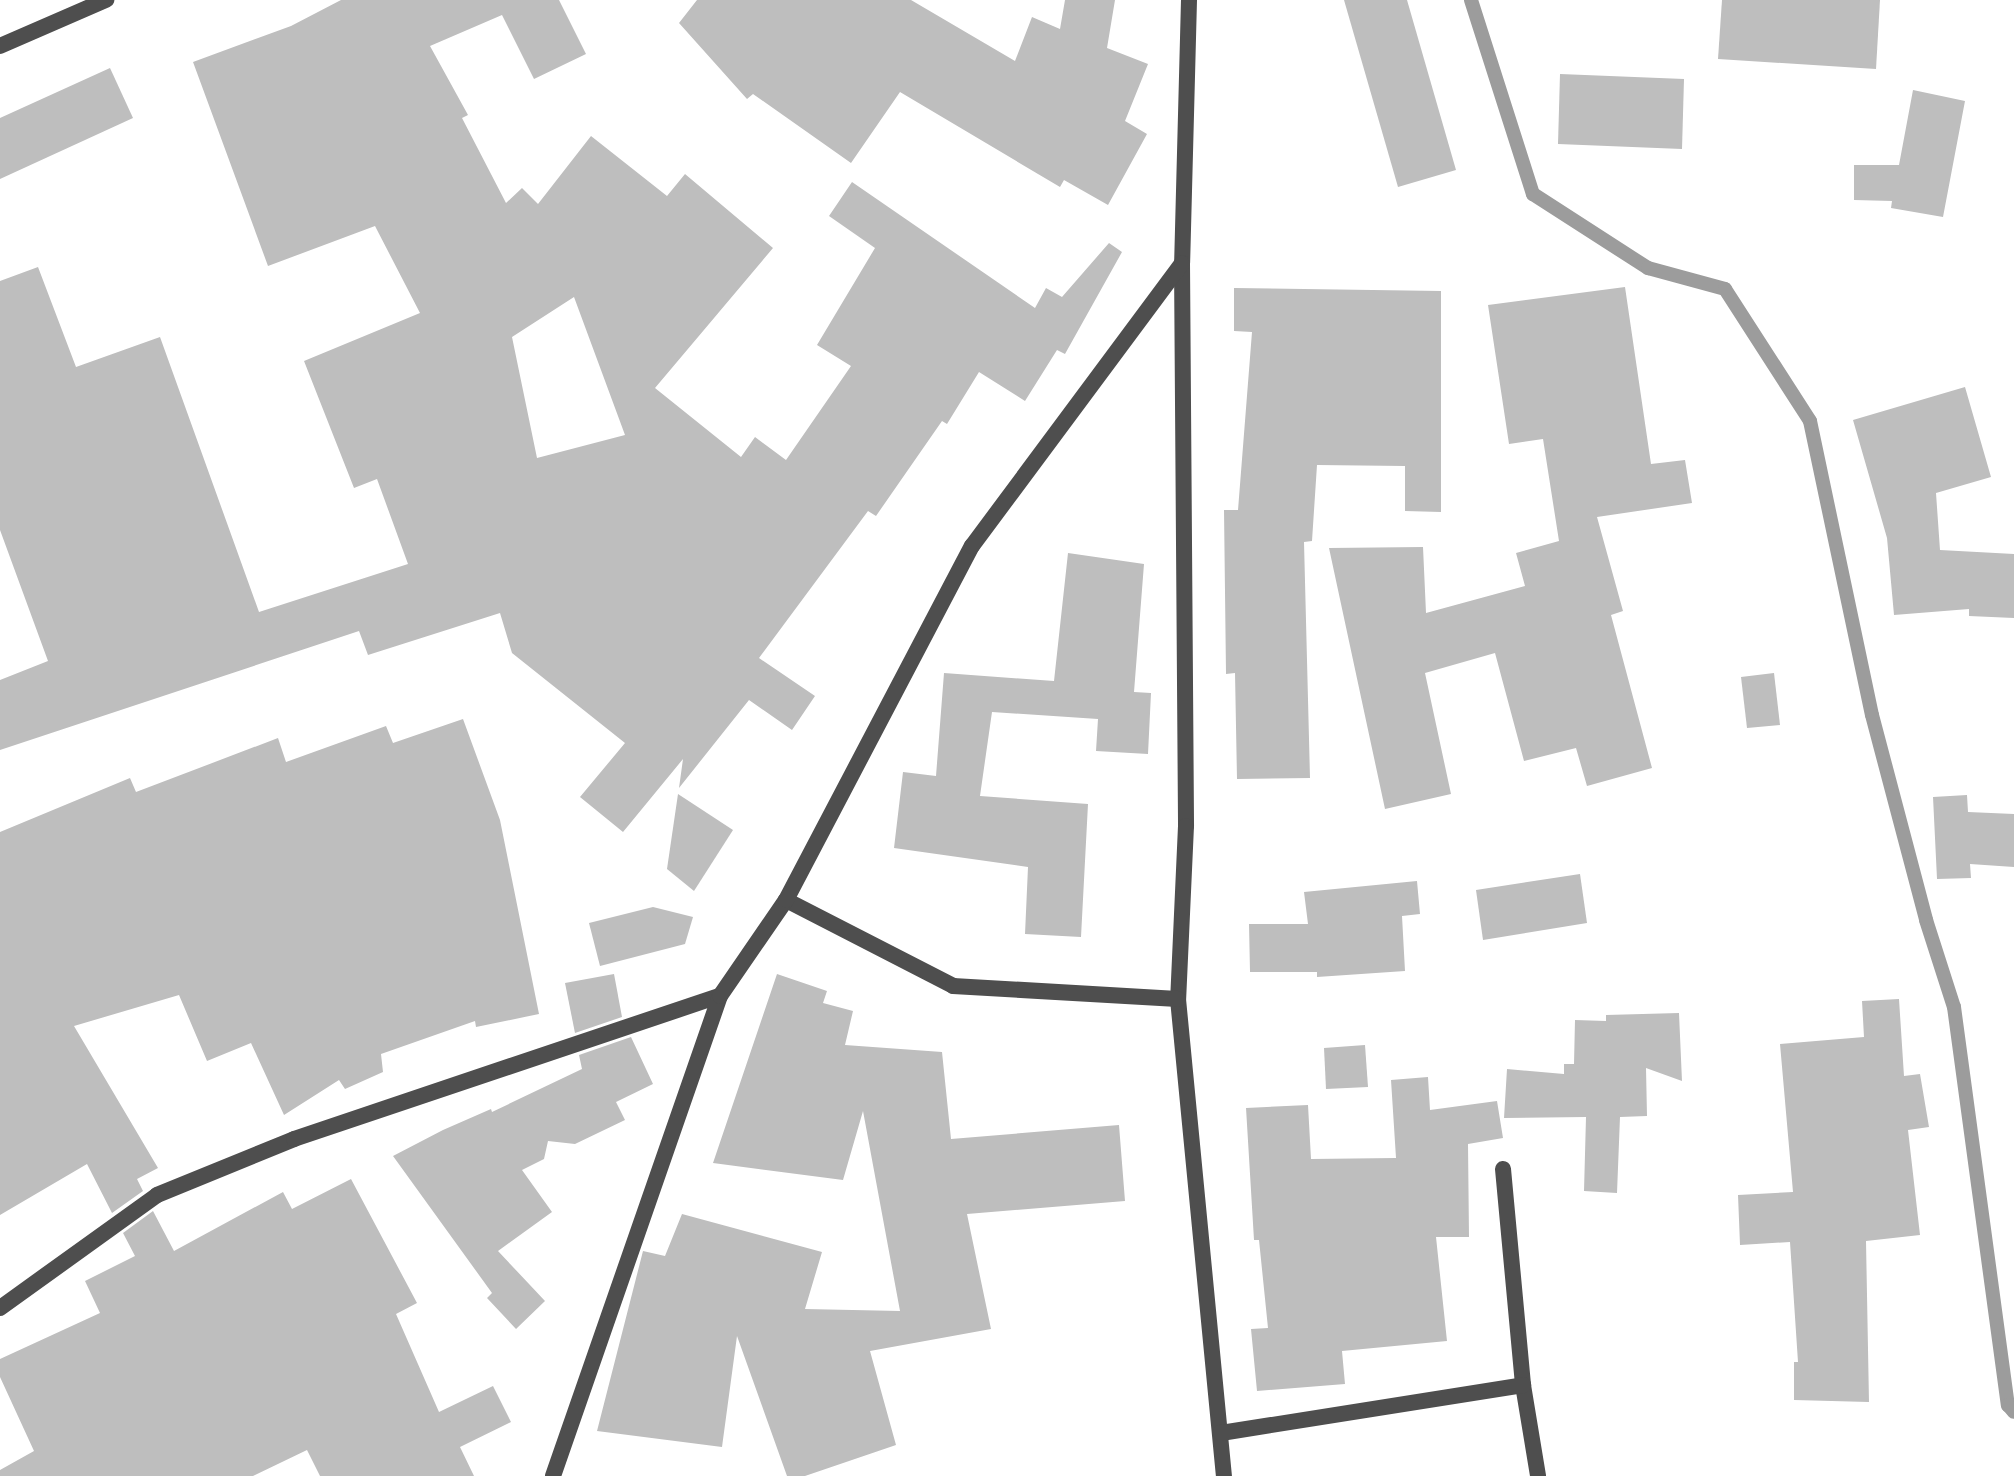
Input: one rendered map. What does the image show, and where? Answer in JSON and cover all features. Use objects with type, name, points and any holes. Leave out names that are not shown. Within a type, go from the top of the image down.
[{"type":"street","points":[[0,46],[106,0]]},
{"type":"street","points":[[1189,0],[1182,263],[1186,826],[1178,999],[1224,1476]]},
{"type":"street","points":[[553,1476],[720,996],[786,900],[972,546],[1182,263]]},
{"type":"street","points":[[786,900],[953,986],[1178,999]]},
{"type":"street","points":[[0,1308],[157,1195],[294,1139],[720,996]]},
{"type":"street","points":[[1503,1169],[1523,1385],[1538,1476]]},
{"type":"street","points":[[1221,1433],[1523,1385]]},
{"type":"building","points":[[341,0],[559,0],[586,54],[534,79],[502,15],[430,46],[468,115],[462,118],[506,203],[522,188],[538,204],[591,136],[667,196],[685,174],[773,248],[655,388],[741,457],[755,437],[786,460],[851,366],[817,345],[875,248],[829,216],[852,182],[1035,308],[1046,288],[1062,297],[1109,243],[1122,252],[1065,354],[1057,350],[1025,401],[979,372],[947,424],[942,421],[876,516],[868,511],[759,658],[815,696],[792,730],[749,700],[679,788],[683,759],[623,832],[580,797],[625,743],[512,653],[500,613],[368,655],[359,631],[0,750],[0,680],[48,661],[0,530],[0,281],[38,267],[76,367],[160,337],[259,612],[408,564],[377,479],[354,488],[304,361],[420,313],[375,226],[268,266],[193,62],[291,26]],"holes":[[[574,297],[625,435],[537,458],[512,337]]]},
{"type":"building","points":[[697,0],[911,0],[1015,61],[1032,17],[1060,29],[1065,0],[1115,0],[1107,48],[1148,64],[1125,121],[1147,134],[1108,205],[1064,180],[1060,187],[900,92],[851,163],[753,94],[747,99],[679,23]]},
{"type":"building","points":[[1344,0],[1407,0],[1456,170],[1398,187]]},
{"type":"building","points":[[1722,0],[1880,0],[1876,69],[1718,59]]},
{"type":"building","points":[[110,68],[133,118],[0,179],[0,118]]},
{"type":"building","points":[[1560,74],[1684,79],[1682,149],[1558,144]]},
{"type":"building","points":[[1913,90],[1965,101],[1943,217],[1891,208],[1892,201],[1854,200],[1854,165],[1899,165]]},
{"type":"building","points":[[1625,287],[1651,464],[1685,460],[1692,503],[1597,517],[1623,611],[1611,615],[1652,768],[1587,786],[1576,748],[1524,761],[1495,653],[1425,673],[1451,794],[1385,809],[1329,548],[1423,547],[1426,613],[1525,586],[1516,553],[1559,541],[1543,439],[1509,444],[1488,305]]},
{"type":"building","points":[[1234,288],[1441,291],[1441,512],[1405,511],[1405,466],[1317,465],[1312,541],[1304,542],[1310,778],[1237,779],[1235,673],[1226,674],[1224,510],[1238,510],[1252,332],[1234,331]]},
{"type":"building","points":[[1965,387],[1991,477],[1936,493],[1940,550],[2014,554],[2014,618],[1969,616],[1969,609],[1894,615],[1887,538],[1853,420]]},
{"type":"building","points":[[1068,553],[1144,564],[1134,692],[1151,693],[1148,754],[1096,751],[1098,719],[992,712],[980,796],[1088,804],[1081,937],[1025,934],[1028,867],[894,848],[903,772],[936,776],[944,673],[1054,681]]},
{"type":"building","points":[[1774,673],[1780,725],[1747,728],[1741,677]]},
{"type":"building","points":[[463,719],[500,820],[539,1014],[476,1027],[475,1021],[381,1054],[383,1072],[345,1089],[339,1080],[284,1115],[251,1043],[207,1061],[179,995],[74,1026],[158,1168],[137,1179],[143,1191],[112,1213],[87,1164],[0,1215],[0,832],[130,778],[136,792],[278,738],[286,762],[386,726],[393,743]]},
{"type":"building","points":[[678,794],[733,830],[694,891],[667,869]]},
{"type":"building","points":[[1967,795],[1968,812],[2014,814],[2014,867],[1970,864],[1971,878],[1937,879],[1933,797]]},
{"type":"building","points":[[1580,874],[1587,923],[1483,940],[1476,890]]},
{"type":"building","points":[[1417,881],[1420,914],[1402,916],[1405,971],[1317,977],[1317,972],[1250,972],[1249,924],[1308,924],[1304,892]]},
{"type":"building","points":[[653,907],[693,917],[685,944],[600,966],[589,923]]},
{"type":"building","points":[[614,974],[622,1017],[575,1033],[565,983]]},
{"type":"building","points":[[777,974],[827,991],[823,1003],[853,1011],[845,1045],[942,1052],[951,1139],[1119,1125],[1125,1201],[967,1214],[991,1329],[870,1351],[896,1445],[805,1476],[787,1476],[737,1336],[722,1447],[597,1431],[643,1251],[665,1256],[682,1214],[822,1252],[805,1309],[900,1311],[863,1111],[843,1180],[713,1163]]},
{"type":"building","points":[[1899,999],[1904,1076],[1920,1074],[1929,1127],[1908,1130],[1920,1235],[1866,1241],[1869,1402],[1794,1400],[1794,1362],[1798,1362],[1790,1242],[1740,1245],[1738,1195],[1793,1192],[1780,1044],[1864,1037],[1862,1001]]},
{"type":"building","points":[[1679,1013],[1682,1081],[1646,1068],[1647,1116],[1620,1117],[1617,1193],[1584,1191],[1586,1117],[1504,1118],[1507,1069],[1564,1074],[1564,1064],[1574,1064],[1575,1020],[1606,1021],[1606,1015]]},
{"type":"building","points":[[631,1037],[653,1084],[616,1102],[625,1120],[575,1144],[548,1141],[544,1159],[522,1170],[552,1212],[498,1251],[545,1301],[516,1329],[487,1298],[492,1293],[393,1156],[443,1130],[491,1109],[492,1112],[582,1069],[579,1055]]},
{"type":"building","points":[[1365,1045],[1368,1087],[1326,1089],[1324,1048]]},
{"type":"building","points":[[1428,1077],[1430,1110],[1497,1101],[1503,1138],[1468,1144],[1469,1237],[1436,1237],[1447,1341],[1342,1351],[1345,1384],[1257,1391],[1251,1329],[1268,1328],[1259,1240],[1254,1240],[1246,1108],[1308,1105],[1311,1159],[1396,1158],[1391,1080]]},
{"type":"building","points":[[351,1179],[417,1303],[396,1314],[439,1412],[493,1386],[511,1422],[460,1447],[474,1476],[320,1476],[307,1450],[253,1476],[0,1476],[0,1470],[34,1451],[0,1377],[0,1359],[100,1313],[85,1281],[135,1256],[123,1233],[153,1211],[174,1251],[283,1192],[292,1209]]},
{"type":"waterway","points":[[1471,0],[1533,194],[1648,268],[1725,289],[1810,421],[1872,715],[1926,920],[1954,1007],[2008,1405],[2014,1412]]}]
